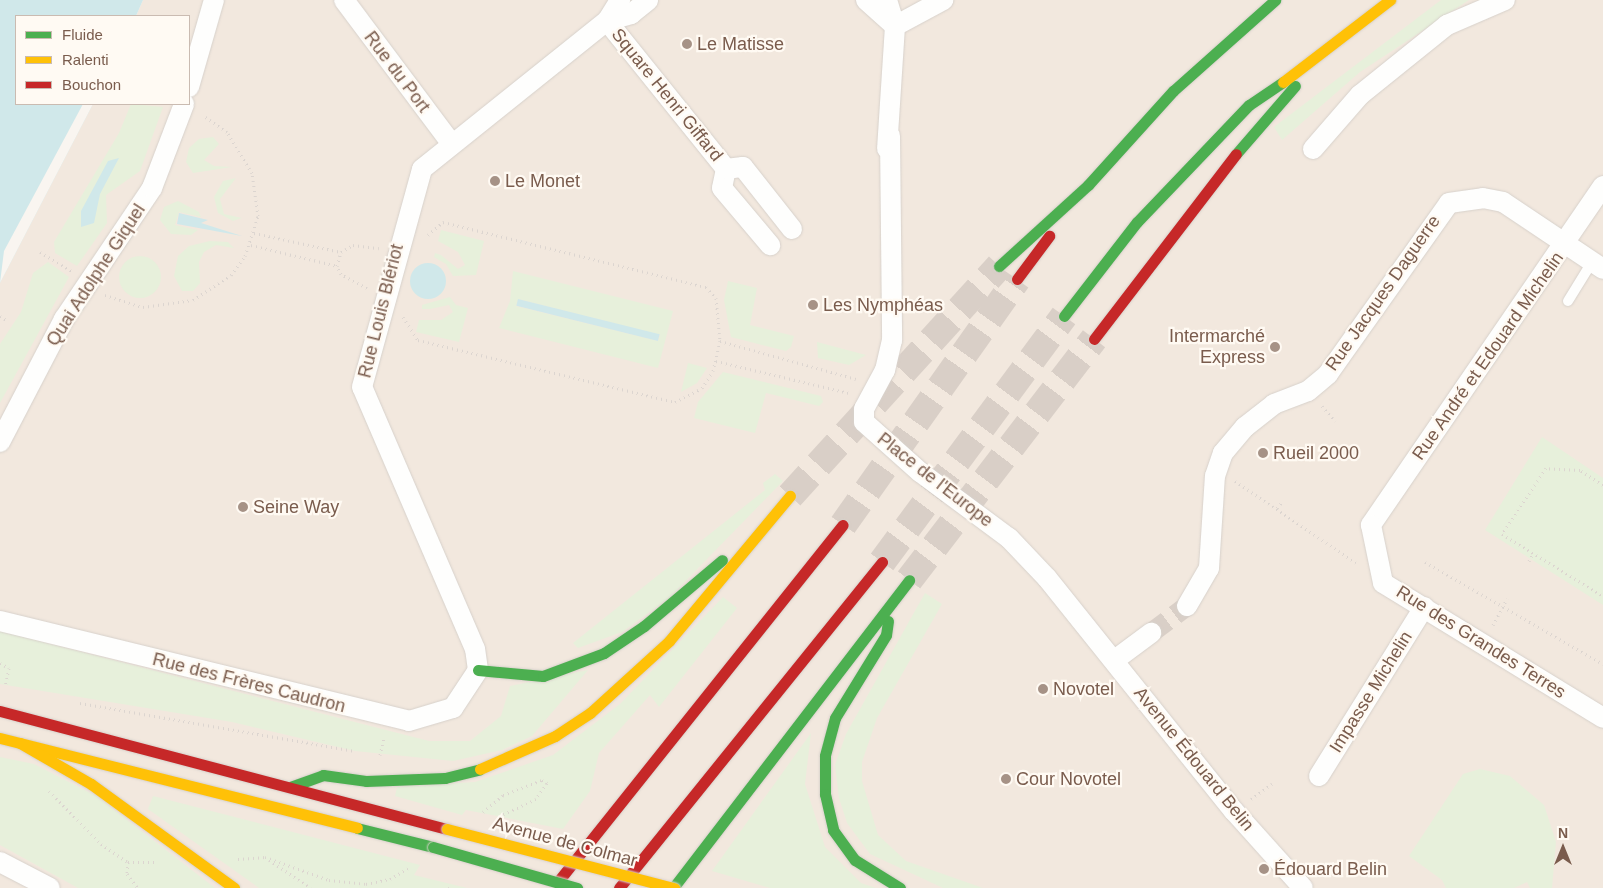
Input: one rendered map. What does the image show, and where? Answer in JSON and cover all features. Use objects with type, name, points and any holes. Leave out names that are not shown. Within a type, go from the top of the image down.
[{"type":"main road","points":[[1017,279],[1088,185],[1173,91],[1275,0]]},
{"type":"main road","points":[[1064,316],[1188,165],[1249,105],[1322,55],[1390,0]]},
{"type":"main road","points":[[1094,339],[1245,142],[1322,55]]},
{"type":"main road","points":[[999,266],[1088,185]]},
{"type":"main road","points":[[293,786],[323,775],[366,781],[445,778],[481,769],[555,736],[590,713],[669,641],[790,496]]},
{"type":"main road","points":[[478,670],[543,676],[604,653],[644,626],[772,516]]},
{"type":"main road","points":[[553,888],[842,524]]},
{"type":"main road","points":[[619,888],[882,562]]},
{"type":"main road","points":[[674,888],[909,580]]},
{"type":"main road","points":[[889,605],[886,635],[835,718],[825,756],[825,794],[833,830],[855,860],[900,888]]},
{"type":"main road","name":"Avenue de Colmar","points":[[0,711],[293,786],[447,829],[674,888]]},
{"type":"main road","points":[[0,738],[433,847],[577,888]]},
{"type":"main road","points":[[20,743],[91,784],[234,888]]},
{"type":"street","points":[[190,84],[214,0]]},
{"type":"street","name":"Rue du Port","points":[[344,0],[451,143]]},
{"type":"street","name":"Rue Louis Blériot","points":[[478,670],[475,649],[362,386],[396,252],[422,169],[451,143],[607,21],[620,0]]},
{"type":"street","name":"Rue Louis Blériot","points":[[607,21],[630,14],[648,0]]},
{"type":"street","points":[[866,0],[895,26],[943,0]]},
{"type":"street","name":"Place de l'Europe","points":[[887,0],[895,26],[890,136],[895,307],[890,356],[872,393],[864,422],[871,431],[1009,538]]},
{"type":"street","points":[[1313,149],[1360,95],[1447,26],[1505,0]]},
{"type":"street","name":"Square Henri Giffard","points":[[607,21],[726,169]]},
{"type":"street","name":"Quai Adolphe Giquel","points":[[0,442],[64,319],[82,279],[152,188],[183,106]]},
{"type":"street","name":"Square Henri Giffard","points":[[726,169],[743,168],[792,229]]},
{"type":"street","name":"Square Henri Giffard","points":[[726,169],[722,188],[770,245]]},
{"type":"street","name":"Rue André et Edouard Michelin","points":[[1371,525],[1566,243],[1603,186]]},
{"type":"street","name":"Rue Jacques Daguerre","points":[[1187,606],[1209,568],[1215,476],[1223,453],[1245,427],[1328,374],[1448,203],[1483,198],[1503,202],[1598,265]]},
{"type":"street","name":"Rue des Grandes Terres","points":[[1371,525],[1383,583],[1603,718]]},
{"type":"street","name":"Avenue Édouard Belin","points":[[1009,538],[1116,659],[1234,811],[1303,888]]},
{"type":"street","name":"Impasse Michelin","points":[[1319,776],[1424,607]]},
{"type":"street","name":"Rue des Frères Caudron","points":[[0,621],[409,722],[453,708],[478,670]]},
{"type":"street","points":[[1116,659],[1151,633]]},
{"type":"street","points":[[0,862],[50,888]]},
{"type":"lane","points":[[1568,301],[1598,265]]},
{"type":"path","points":[[40,252],[122,302],[169,307],[212,291],[231,275],[251,245],[254,233],[256,192],[242,152],[208,116],[183,106]]},
{"type":"path","points":[[251,245],[337,266],[353,283],[385,294],[418,340],[675,402],[702,388],[716,361],[720,342],[716,298],[706,287],[443,222],[416,245],[396,252],[361,245],[347,246],[340,252],[337,266]]},
{"type":"path","points":[[254,233],[340,252]]},
{"type":"path","points":[[0,316],[8,321]]},
{"type":"path","points":[[720,342],[851,374],[872,393]]},
{"type":"path","points":[[716,361],[838,392],[872,393]]},
{"type":"path","points":[[1603,486],[1580,470],[1546,468],[1502,534],[1603,596]]},
{"type":"path","points":[[1215,476],[1240,482],[1329,544]]},
{"type":"path","points":[[1277,508],[1282,502]]},
{"type":"path","points":[[1529,561],[1533,553]]},
{"type":"path","points":[[1425,562],[1603,664]]},
{"type":"path","points":[[1483,643],[1508,599]]},
{"type":"path","points":[[0,662],[9,668],[4,691],[14,693]]},
{"type":"path","points":[[72,702],[360,752]]},
{"type":"path","points":[[390,718],[380,756],[390,756]]},
{"type":"path","points":[[478,820],[486,806],[503,795],[542,780],[546,783],[536,799],[499,817]]},
{"type":"path","points":[[47,788],[101,844],[128,862],[160,862]]},
{"type":"path","points":[[265,857],[311,888]]},
{"type":"path","points":[[237,859],[265,857],[329,880],[366,884],[412,869]]},
{"type":"path","points":[[128,862],[127,874],[138,888]]},
{"type":"shaded area","points":[[143,0],[1603,0],[1603,888],[0,888],[0,260],[82,105],[190,105],[190,15],[136,15]]},
{"type":"green space","points":[[1441,0],[1469,0],[1360,72],[1282,140],[1274,127]]},
{"type":"green space","points":[[131,105],[163,107],[140,171],[106,195],[107,223],[77,266],[55,253],[54,242],[119,133]]},
{"type":"green space","points":[[213,137],[219,144],[204,160],[214,166],[232,167],[193,173],[186,162],[189,148],[199,139]]},
{"type":"green space","points":[[236,178],[220,199],[224,214],[242,218],[233,221],[218,213],[214,197],[223,181]]},
{"type":"green space","points":[[178,201],[199,212],[201,217],[179,212],[175,225],[198,230],[191,235],[171,234],[160,220],[164,207]]},
{"type":"green space","points":[[441,230],[484,241],[476,275],[453,276],[446,264],[434,257],[435,253],[441,255],[458,269],[465,265],[458,252],[438,241]]},
{"type":"green space","points":[[210,241],[228,242],[234,248],[216,245],[204,252],[199,262],[200,283],[193,291],[182,291],[174,276],[178,256],[189,246]]},
{"type":"green space","points":[[144,256],[152,259],[158,265],[161,277],[158,289],[152,295],[136,298],[128,295],[122,289],[119,273],[122,265],[128,259]]},
{"type":"green space","points":[[48,262],[69,277],[0,403],[0,344],[21,312],[33,273]]},
{"type":"green space","points":[[513,271],[673,311],[658,368],[499,328],[510,301]],"holes":[[[518,299],[660,335],[658,341],[516,306]]]},
{"type":"green space","points":[[728,281],[757,288],[750,325],[794,336],[791,347],[786,351],[731,337],[724,300]]},
{"type":"green space","points":[[450,297],[456,305],[468,308],[459,342],[416,332],[419,320],[441,320],[453,312],[449,305],[422,309],[422,305]]},
{"type":"green space","points":[[817,342],[866,355],[849,365],[818,358]]},
{"type":"green space","points":[[688,363],[707,368],[697,383],[681,392]]},
{"type":"green space","points":[[723,372],[821,396],[823,402],[819,406],[766,393],[755,433],[694,418],[698,402]]},
{"type":"green space","points":[[1542,437],[1603,478],[1603,605],[1485,530]]},
{"type":"green space","points":[[775,474],[783,481],[670,597],[622,632],[578,648],[573,643],[765,490],[763,483]]},
{"type":"green space","points":[[925,593],[942,604],[877,718],[862,762],[862,781],[878,835],[906,861],[983,888],[943,888],[870,854],[847,823],[839,798],[835,765],[846,734]]},
{"type":"green space","points":[[723,597],[737,608],[659,707],[650,695],[599,753],[590,791],[563,829],[466,810],[462,815],[395,796],[397,787],[475,782],[553,755],[620,704]]},
{"type":"green space","points":[[0,631],[429,741],[470,741],[501,716],[510,686],[588,670],[532,736],[502,750],[453,761],[355,751],[232,722],[0,684]]},
{"type":"green space","points":[[811,733],[805,784],[825,847],[861,883],[876,888],[770,888],[712,871]]},
{"type":"green space","points":[[0,757],[34,764],[96,796],[215,888],[78,888],[0,845]]},
{"type":"green space","points":[[1480,769],[1510,776],[1544,805],[1556,842],[1552,888],[1530,888],[1527,882],[1514,888],[1446,888],[1442,880],[1409,856],[1463,774]]},
{"type":"green space","points":[[153,796],[420,865],[414,875],[467,888],[259,888],[148,809]]},
{"type":"water","points":[[0,0],[143,0],[136,15],[15,15],[15,105],[92,105],[0,283]]},
{"type":"water","points":[[119,158],[100,194],[94,223],[81,227],[81,211],[108,161]]},
{"type":"water","points":[[179,213],[208,220],[201,223],[242,236],[177,224]]},
{"type":"water","points":[[428,263],[440,269],[446,281],[440,293],[428,299],[416,293],[410,281],[416,269]]},
{"type":"water","points":[[518,299],[660,334],[658,341],[516,306]]},
{"type":"pier","points":[[82,105],[92,105],[0,283],[4,251]]},
{"type":"tunnel","points":[[790,496],[999,266]]},
{"type":"tunnel","points":[[843,525],[1017,279]]},
{"type":"tunnel","points":[[882,562],[1064,316]]},
{"type":"tunnel","points":[[909,580],[1094,339]]},
{"type":"tunnel","points":[[1151,633],[1187,606]]},
{"type":"traffic: fast","points":[[999,266],[1088,185],[1173,91],[1275,0]]},
{"type":"traffic: fast","points":[[1064,316],[1137,222],[1249,105],[1283,82]]},
{"type":"traffic: fast","points":[[1236,154],[1295,86]]},
{"type":"traffic: fast","points":[[478,670],[543,676],[604,653],[644,626],[722,560]]},
{"type":"traffic: fast","points":[[673,888],[909,580]]},
{"type":"traffic: fast","points":[[888,621],[886,635],[835,718],[825,756],[825,794],[833,830],[855,860],[900,888]]},
{"type":"traffic: fast","points":[[293,786],[323,775],[366,781],[445,778],[480,769]]},
{"type":"traffic: fast","points":[[357,828],[433,847]]},
{"type":"traffic: fast","points":[[433,847],[577,888]]},
{"type":"traffic: slow","points":[[1283,82],[1390,0]]},
{"type":"traffic: slow","points":[[480,769],[555,736],[590,713],[669,641],[790,496]]},
{"type":"traffic: slow","points":[[0,738],[357,828]]},
{"type":"traffic: slow","points":[[20,743],[91,784],[234,888]]},
{"type":"traffic: slow","points":[[447,829],[674,888]]},
{"type":"traffic: jam","points":[[1094,339],[1236,154]]},
{"type":"traffic: jam","points":[[1017,279],[1049,236]]},
{"type":"traffic: jam","points":[[560,879],[843,525]]},
{"type":"traffic: jam","points":[[619,888],[882,562]]},
{"type":"traffic: jam","points":[[0,711],[447,829]]},
{"type":"place","name":"Le Matisse","points":[[687,44]]},
{"type":"place","name":"Le Monet","points":[[495,181]]},
{"type":"place","name":"Les Nymphéas","points":[[813,305]]},
{"type":"place","name":"Intermarché Express","points":[[1275,347]]},
{"type":"place","name":"Rueil 2000","points":[[1263,453]]},
{"type":"place","name":"Seine Way","points":[[243,507]]},
{"type":"place","name":"Novotel","points":[[1043,689]]},
{"type":"place","name":"Cour Novotel","points":[[1006,779]]},
{"type":"place","name":"Édouard Belin","points":[[1264,869]]}]
